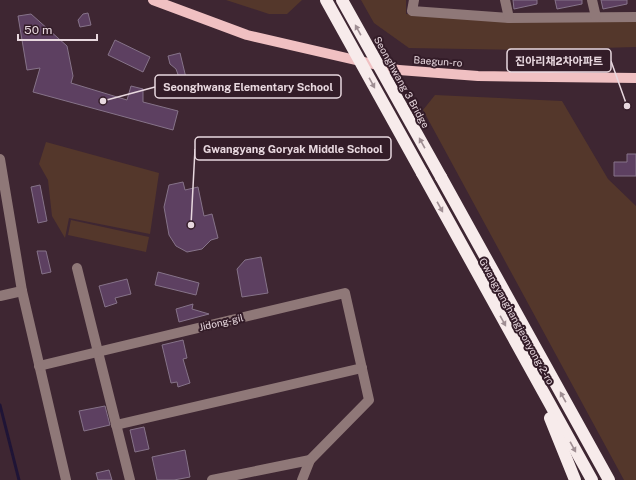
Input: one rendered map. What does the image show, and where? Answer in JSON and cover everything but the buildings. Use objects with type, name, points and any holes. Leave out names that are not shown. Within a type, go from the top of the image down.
[{"type":"highway","name":"Gwangyanghangjeonyong 2-ro","points":[[326,0],[592,480]]},
{"type":"highway","name":"Seonghwang 3 Bridge","points":[[342,0],[442,177]]},
{"type":"highway","name":"Gwangyanghangjeonyong 2-ro","points":[[442,177],[609,480]]},
{"type":"highway","points":[[531,370],[575,480]]},
{"type":"main road","name":"Baegun-ro","points":[[153,0],[247,35],[399,70],[478,76],[636,78]]},
{"type":"street","points":[[414,0],[412,11],[509,18],[636,17]]},
{"type":"street","points":[[505,0],[509,18]]},
{"type":"street","points":[[592,0],[596,17]]},
{"type":"street","points":[[0,159],[22,291],[66,480]]},
{"type":"street","points":[[77,268],[130,480]]},
{"type":"street","points":[[0,296],[22,291]]},
{"type":"street","name":"Jidong-gil","points":[[39,366],[345,293],[362,368]]},
{"type":"street","points":[[116,425],[362,368],[369,400],[310,460],[302,480]]},
{"type":"street","points":[[212,480],[310,460]]},
{"type":"shaded area","points":[[226,0],[302,0],[287,14],[269,14]]},
{"type":"shaded area","points":[[361,0],[406,0],[406,14],[636,22],[636,47],[529,50],[409,48],[374,23]]},
{"type":"shaded area","points":[[435,95],[562,101],[608,179],[636,206],[636,480],[624,480],[423,110]]},
{"type":"shaded area","points":[[46,142],[159,173],[150,234],[69,218],[65,238],[52,216],[48,180],[39,164]]},
{"type":"shaded area","points":[[71,220],[149,237],[146,252],[68,235]]},
{"type":"waterway","points":[[0,405],[19,480]]},
{"type":"place","name":"Seonghwang Elementary School","points":[[103,101]]},
{"type":"place","name":"진아리채2차아파트","points":[[627,106]]},
{"type":"place","name":"Gwangyang Goryak Middle School","points":[[191,225]]}]
